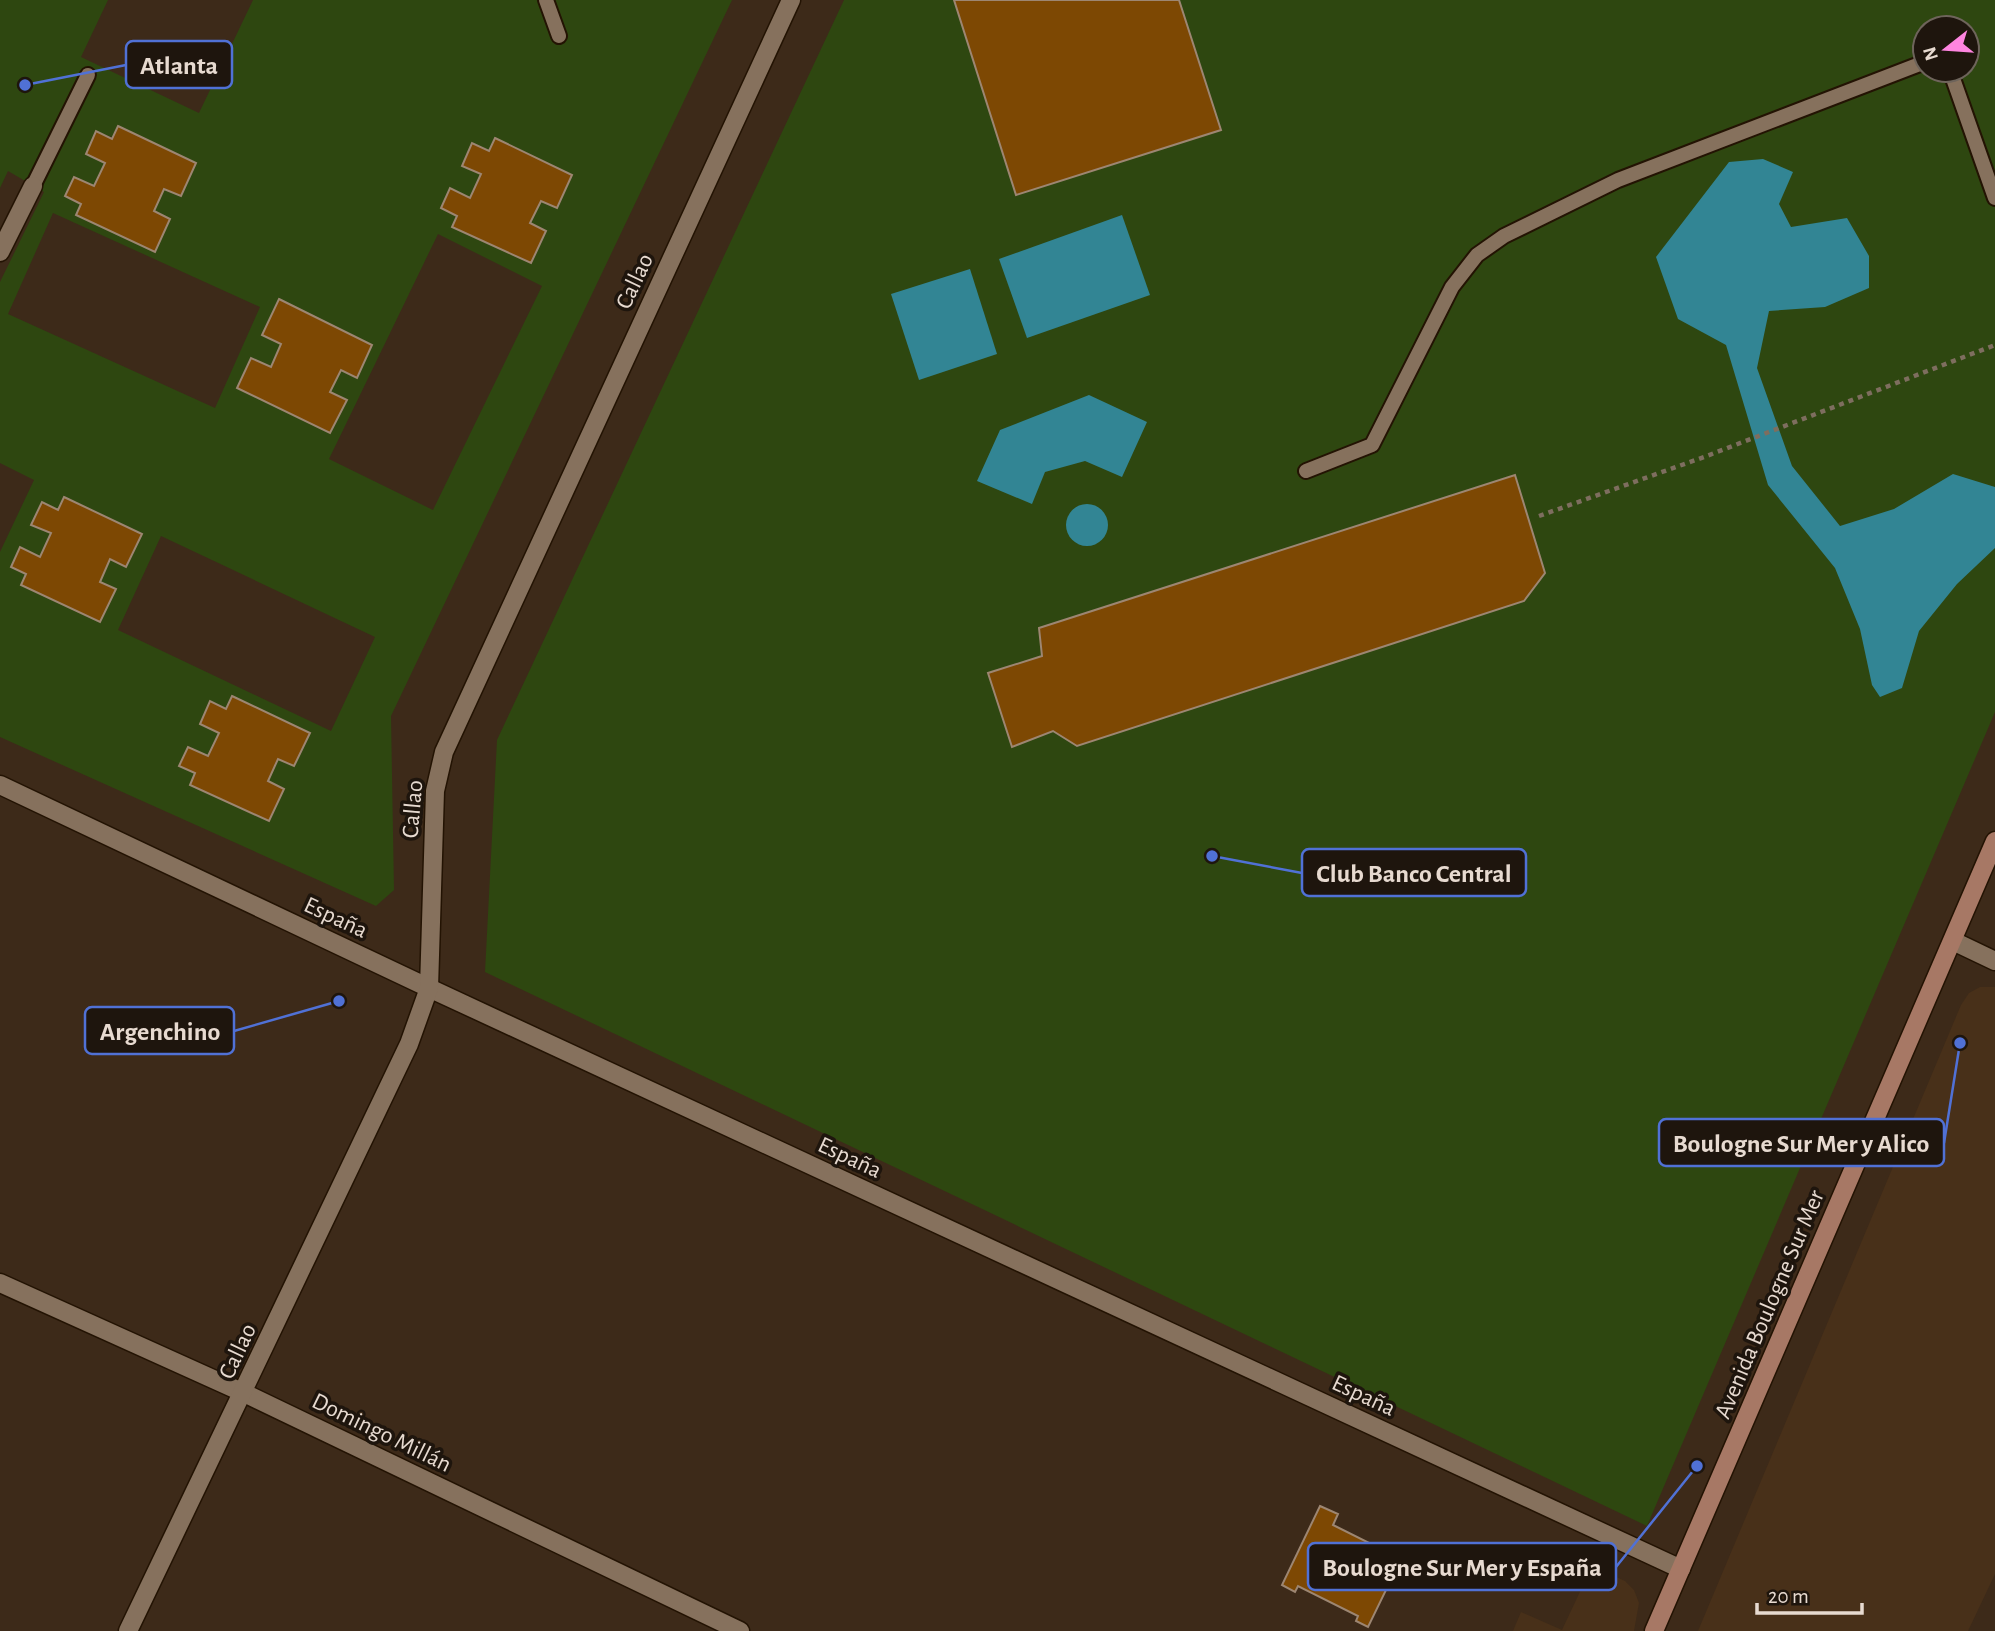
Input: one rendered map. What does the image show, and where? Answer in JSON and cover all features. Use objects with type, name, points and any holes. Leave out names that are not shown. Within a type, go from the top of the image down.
[{"type":"main road","name":"Avenida Boulogne Sur Mer","points":[[1654,1631],[1995,841]]},
{"type":"street","name":"Callao","points":[[128,1631],[409,1044],[429,988],[435,791],[444,752],[791,0]]},
{"type":"street","points":[[0,252],[33,186]]},
{"type":"street","name":"España","points":[[0,785],[429,988],[1681,1569]]},
{"type":"street","points":[[1954,941],[1995,961]]},
{"type":"street","name":"Domingo Millán","points":[[0,1283],[244,1393],[740,1631]]},
{"type":"lane","points":[[546,0],[559,36]]},
{"type":"lane","points":[[1306,471],[1372,445],[1452,287],[1477,255],[1504,236],[1618,180],[1911,67]]},
{"type":"lane","points":[[33,186],[88,75]]},
{"type":"lane","points":[[1955,84],[1995,198]]},
{"type":"path","points":[[1539,516],[1704,457],[1995,345]]},
{"type":"shaded area","points":[[1980,987],[1995,987],[1995,1574],[1968,1631],[1698,1631],[1961,1005],[1969,993]]},
{"type":"shaded area","points":[[1592,1566],[1625,1581],[1634,1590],[1639,1603],[1634,1631],[1513,1631],[1521,1612],[1562,1630]]},
{"type":"green space","points":[[0,0],[108,0],[81,57],[199,113],[253,0],[732,0],[391,716],[394,890],[376,906],[0,737],[0,552],[34,480],[0,463],[0,282],[44,192],[8,171],[0,188]],"holes":[[[96,132],[196,163],[181,196],[164,189],[154,211],[76,215],[81,204],[65,196],[74,177],[94,186],[105,163],[86,154]],[[495,138],[572,175],[557,208],[541,201],[530,223],[546,231],[531,263],[452,226],[457,216],[450,189],[470,198],[481,174],[462,166],[489,151]],[[53,213],[260,307],[215,408],[8,314]],[[438,234],[542,286],[433,510],[329,459]],[[279,299],[372,345],[357,377],[341,370],[330,392],[346,401],[330,433],[237,388],[251,358],[271,367],[281,344],[262,334]],[[64,497],[142,534],[126,567],[110,559],[100,582],[116,590],[100,622],[22,585],[26,574],[11,566],[20,547],[40,557],[51,533],[32,524],[42,503],[58,510]],[[161,536],[375,637],[331,731],[118,630]],[[210,701],[226,709],[310,733],[294,766],[278,759],[268,781],[283,789],[268,821],[190,785],[195,773],[179,766],[188,747],[208,756],[219,733],[200,723]]]},
{"type":"green space","points":[[844,0],[1995,0],[1995,712],[1647,1526],[485,972],[497,740]]},
{"type":"water","points":[[1763,159],[1793,172],[1779,204],[1791,227],[1847,218],[1869,256],[1869,288],[1825,307],[1769,311],[1757,368],[1792,466],[1840,526],[1894,509],[1953,474],[1995,487],[1995,548],[1957,584],[1919,631],[1902,688],[1880,697],[1872,685],[1860,629],[1835,568],[1768,485],[1726,345],[1678,319],[1656,257],[1729,162]]},
{"type":"water","points":[[1122,215],[1150,295],[1027,338],[999,259]]},
{"type":"water","points":[[970,269],[997,354],[919,380],[891,294]]},
{"type":"water","points":[[1089,395],[1147,422],[1122,477],[1085,461],[1045,472],[1032,504],[977,481],[1000,430]]},
{"type":"water","points":[[1087,504],[1102,510],[1108,525],[1102,540],[1087,546],[1072,540],[1066,525],[1072,510]]},
{"type":"building","points":[[954,0],[1179,0],[1221,130],[1016,195]]},
{"type":"building","points":[[118,126],[196,163],[181,196],[164,189],[154,211],[170,219],[155,252],[76,215],[81,204],[65,196],[74,177],[94,186],[105,163],[86,154],[96,131],[112,139]]},
{"type":"building","points":[[495,138],[572,175],[557,208],[541,201],[530,223],[546,231],[531,263],[452,227],[457,216],[441,208],[450,188],[470,198],[481,174],[462,166],[472,143],[489,151]]},
{"type":"building","points":[[279,299],[372,345],[357,378],[341,370],[330,392],[347,400],[330,433],[237,388],[251,358],[271,367],[281,344],[262,335]]},
{"type":"building","points":[[1515,475],[1545,573],[1524,601],[1077,746],[1053,731],[1012,747],[988,673],[1042,656],[1039,628]]},
{"type":"building","points":[[64,497],[142,534],[126,567],[110,559],[100,582],[116,589],[100,622],[21,585],[26,574],[11,567],[20,547],[40,557],[51,533],[31,525],[42,502],[58,510]]},
{"type":"building","points":[[232,696],[310,733],[294,766],[278,759],[268,781],[284,789],[269,821],[190,785],[195,773],[179,766],[188,747],[208,756],[219,733],[200,724],[210,701],[226,709]]},
{"type":"building","points":[[1320,1506],[1338,1514],[1333,1525],[1387,1552],[1390,1546],[1404,1553],[1368,1627],[1356,1621],[1358,1616],[1298,1586],[1295,1592],[1282,1585]]},
{"type":"place","name":"Atlanta","points":[[25,85]]},
{"type":"place","name":"Club Banco Central","points":[[1212,856]]},
{"type":"place","name":"Argenchino","points":[[339,1001]]},
{"type":"place","name":"Boulogne Sur Mer y Alico","points":[[1960,1043]]},
{"type":"place","name":"Boulogne Sur Mer y España","points":[[1697,1466]]}]
